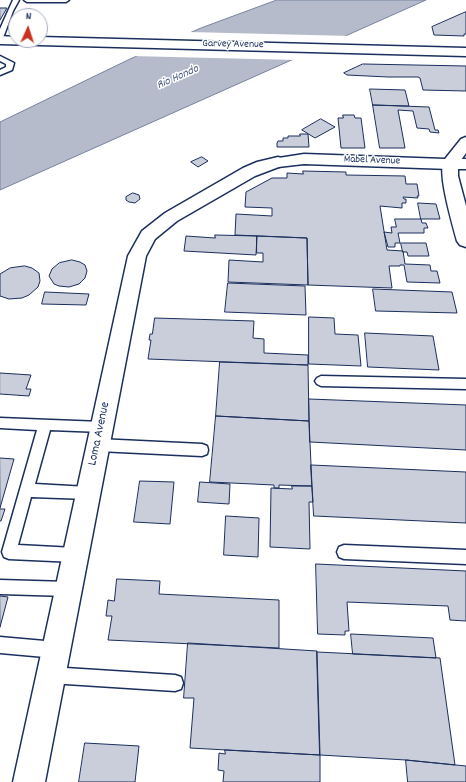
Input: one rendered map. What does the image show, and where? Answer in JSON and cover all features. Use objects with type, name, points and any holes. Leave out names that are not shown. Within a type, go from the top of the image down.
[{"type":"street","name":"Garvey Avenue","points":[[0,39],[466,52]]},
{"type":"street","points":[[466,142],[458,164],[450,176],[466,241]]},
{"type":"street","name":"Mabel Avenue","points":[[278,162],[304,159],[458,164]]},
{"type":"street","name":"Loma Avenue","points":[[29,782],[137,256],[148,236],[170,217],[249,172],[278,162]]},
{"type":"lane","points":[[0,39],[10,11],[16,0]]},
{"type":"lane","points":[[27,0],[66,0]]},
{"type":"lane","points":[[0,58],[10,63],[9,68],[0,72]]},
{"type":"lane","points":[[321,381],[466,384]]},
{"type":"lane","points":[[0,423],[45,425],[100,436],[202,450]]},
{"type":"lane","points":[[45,425],[9,552],[75,555]]},
{"type":"lane","points":[[27,490],[88,493]]},
{"type":"lane","points":[[344,552],[466,557]]},
{"type":"lane","points":[[0,586],[68,589]]},
{"type":"lane","points":[[0,645],[56,650]]},
{"type":"lane","points":[[50,675],[175,683]]},
{"type":"water","name":"Rio Hondo","points":[[277,0],[426,0],[0,190],[0,122],[130,59],[201,28]]},
{"type":"pier","points":[[189,32],[351,36],[297,60],[131,56]]},
{"type":"building","points":[[0,8],[7,8],[0,20]]},
{"type":"building","points":[[466,12],[466,34],[464,34],[464,36],[434,35],[432,27]]},
{"type":"building","points":[[363,64],[466,66],[466,91],[423,90],[420,78],[418,77],[347,75],[344,73]]},
{"type":"building","points":[[370,89],[405,90],[409,106],[373,105]]},
{"type":"building","points":[[373,105],[429,107],[435,130],[438,130],[439,133],[430,132],[429,129],[417,128],[413,111],[398,110],[405,148],[380,148]]},
{"type":"building","points":[[343,115],[354,115],[355,118],[361,118],[365,148],[341,148],[338,118],[343,118]]},
{"type":"building","points":[[321,119],[335,127],[315,138],[302,130]]},
{"type":"building","points":[[300,134],[308,134],[309,147],[277,147],[278,141],[283,141],[283,138],[288,138],[288,136],[300,136]]},
{"type":"building","points":[[202,157],[208,161],[198,167],[191,162]]},
{"type":"building","points":[[303,171],[346,172],[346,175],[405,176],[406,184],[417,184],[418,198],[403,197],[406,199],[406,203],[402,203],[402,208],[380,206],[387,250],[403,251],[405,264],[430,265],[431,271],[437,271],[440,283],[407,282],[404,265],[400,265],[389,266],[392,288],[308,285],[307,238],[235,235],[236,214],[272,216],[272,208],[245,207],[246,192],[272,178],[287,178],[287,173],[303,174]]},
{"type":"building","points":[[133,193],[139,195],[140,199],[135,203],[126,200],[126,197]]},
{"type":"building","points":[[418,203],[436,204],[440,219],[421,219]]},
{"type":"building","points":[[395,219],[421,219],[422,223],[426,223],[428,228],[424,228],[424,233],[398,233],[400,243],[395,243],[395,247],[388,247],[384,232],[392,233],[391,227],[396,227]]},
{"type":"building","points":[[215,235],[257,236],[256,255],[184,251],[186,236],[215,238]]},
{"type":"building","points":[[257,236],[307,238],[308,285],[228,282],[229,260],[263,262],[263,253],[257,253]]},
{"type":"building","points":[[401,243],[426,243],[429,256],[408,256],[407,252],[403,252]]},
{"type":"building","points":[[72,260],[85,265],[87,271],[85,278],[79,284],[69,287],[54,284],[49,276],[52,269],[59,263]]},
{"type":"building","points":[[25,266],[32,268],[39,273],[40,281],[38,287],[29,295],[22,298],[9,299],[0,296],[0,274],[10,268]]},
{"type":"building","points":[[228,283],[305,286],[306,315],[225,312]]},
{"type":"building","points":[[373,289],[452,292],[457,313],[376,311]]},
{"type":"building","points":[[45,292],[89,294],[86,305],[42,304]]},
{"type":"building","points":[[309,317],[334,318],[335,334],[358,335],[361,366],[309,364]]},
{"type":"building","points":[[155,318],[254,321],[253,338],[264,339],[264,353],[308,355],[308,365],[148,359],[151,340],[149,340],[150,334],[152,334]]},
{"type":"building","points":[[365,333],[433,336],[439,370],[368,367]]},
{"type":"building","points":[[220,362],[308,365],[309,421],[216,416]]},
{"type":"building","points":[[0,373],[31,375],[26,389],[31,389],[29,396],[0,394]]},
{"type":"building","points":[[309,399],[466,405],[466,450],[310,442]]},
{"type":"building","points":[[216,416],[309,421],[312,486],[279,485],[279,488],[274,488],[274,485],[210,482]]},
{"type":"building","points":[[0,458],[14,459],[0,508]]},
{"type":"building","points":[[311,465],[466,472],[466,523],[314,516]]},
{"type":"building","points":[[140,481],[174,482],[170,524],[134,522]]},
{"type":"building","points":[[200,482],[230,484],[229,504],[198,502]]},
{"type":"building","points":[[292,486],[312,486],[313,502],[309,502],[310,549],[270,547],[271,488],[292,489]]},
{"type":"building","points":[[0,509],[5,509],[1,521],[0,521]]},
{"type":"building","points":[[226,516],[259,518],[258,557],[224,555]]},
{"type":"building","points":[[316,564],[466,571],[466,621],[450,620],[448,606],[347,602],[349,631],[345,631],[345,635],[318,634]]},
{"type":"building","points":[[117,579],[160,581],[159,594],[279,600],[279,648],[108,640],[112,616],[106,616],[108,600],[114,601]]},
{"type":"building","points":[[0,596],[8,597],[0,627]]},
{"type":"building","points":[[351,634],[433,638],[436,658],[353,654]]},
{"type":"building","points":[[188,643],[317,651],[320,755],[190,748],[194,698],[184,698]]},
{"type":"building","points":[[317,652],[440,658],[455,765],[406,760],[320,755]]},
{"type":"building","points":[[85,743],[139,746],[135,782],[79,782]]},
{"type":"building","points":[[225,750],[320,755],[320,782],[223,782],[224,771],[218,770],[219,753],[225,754]]},
{"type":"building","points":[[406,760],[466,766],[466,782],[408,782]]}]
